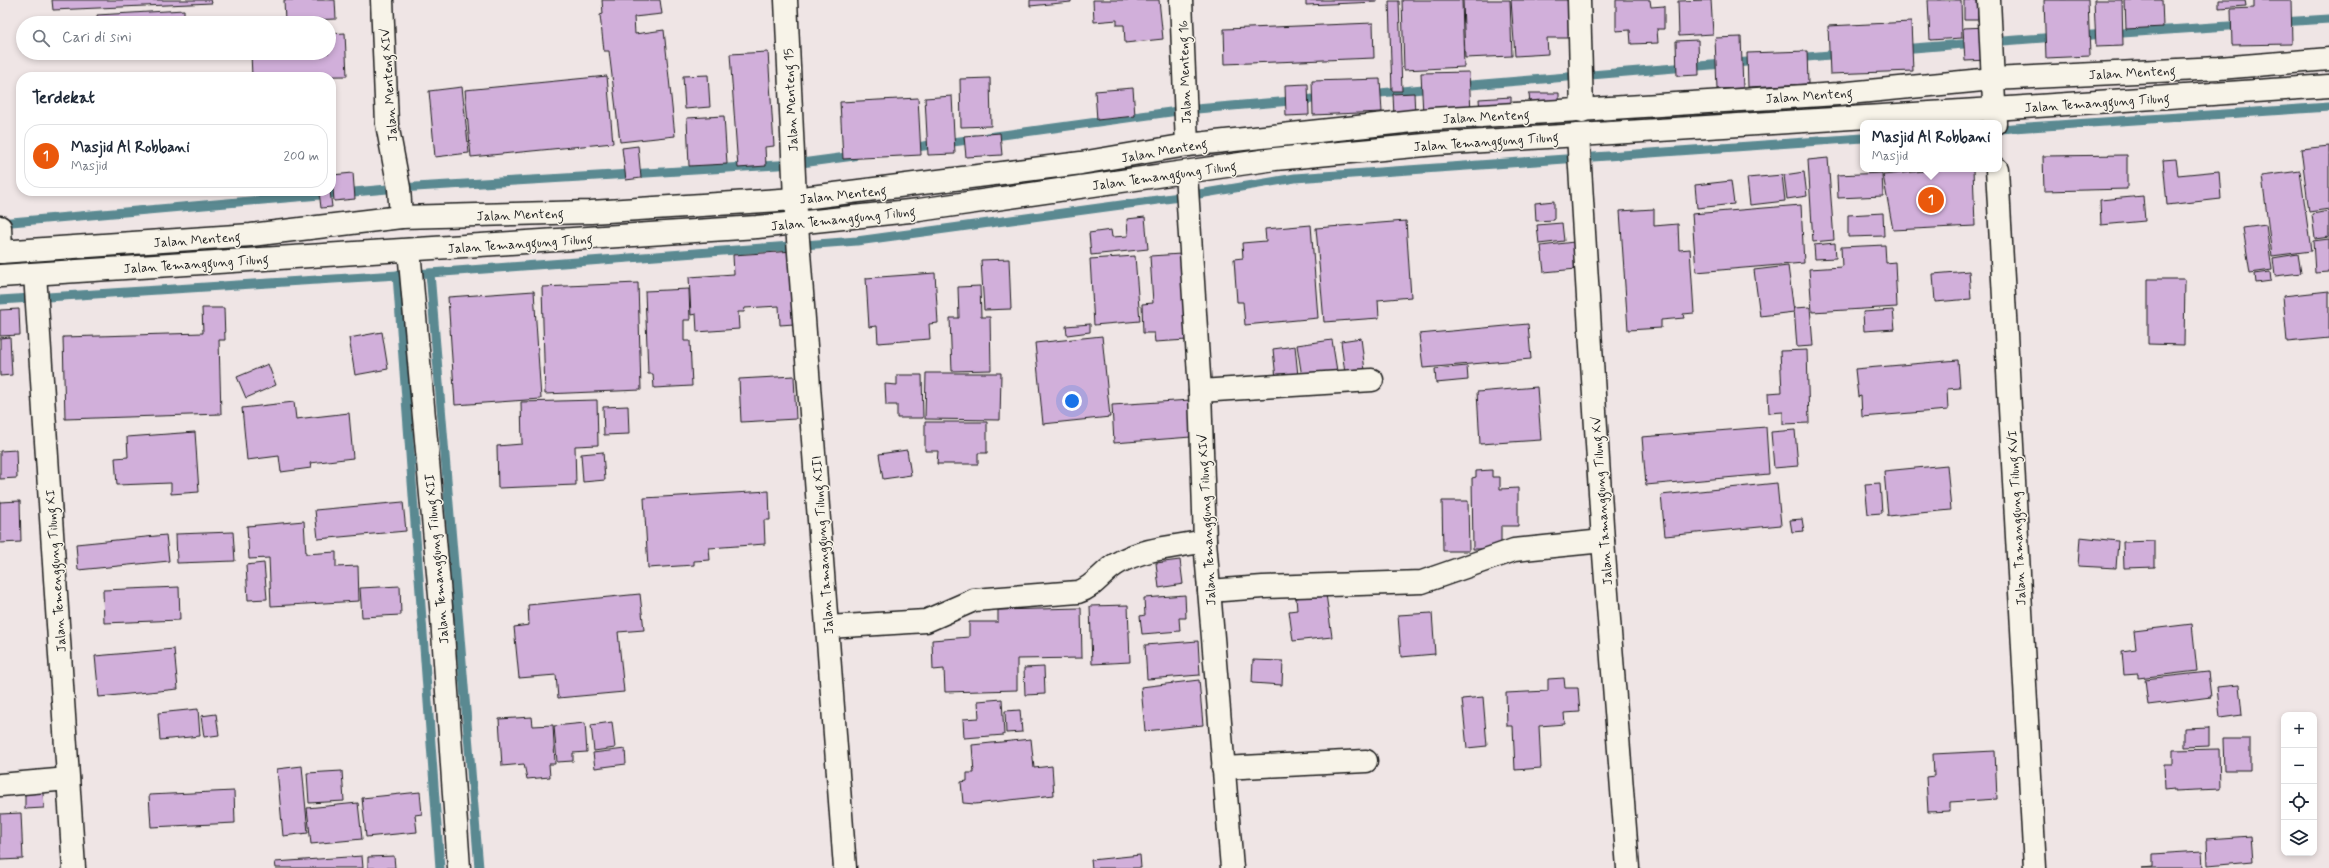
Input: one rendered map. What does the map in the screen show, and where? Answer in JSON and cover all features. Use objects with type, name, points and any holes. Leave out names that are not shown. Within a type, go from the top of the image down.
[{"type":"street","name":"Jalan Menteng XIV","points":[[382,0],[388,124],[399,188],[401,217]]},
{"type":"street","name":"Jalan Menteng 15","points":[[786,0],[795,199],[798,221]]},
{"type":"street","name":"Jalan Menteng 16","points":[[1181,0],[1187,145]]},
{"type":"street","points":[[1579,0],[1582,111]]},
{"type":"street","points":[[1990,0],[1995,116]]},
{"type":"street","name":"Jalan Menteng","points":[[1,252],[251,235],[401,217],[591,212],[795,199],[1088,162],[1187,145],[1417,120],[1838,94],[1993,79],[2219,68],[2329,60]]},
{"type":"street","name":"Jalan Temanggung Tilung","points":[[1907,120],[1995,116],[2329,86]]},
{"type":"street","name":"Jalan Temanggung Tilung","points":[[0,276],[757,227],[798,221],[919,210],[1275,159],[1350,151],[1578,135],[1860,122]]},
{"type":"street","name":"Jalan Tamanggung Tilung XV","points":[[1578,135],[1603,541],[1628,868]]},
{"type":"street","name":"Jalan Temanggung Tilung XIV","points":[[1186,172],[1200,391],[1205,541],[1232,868]]},
{"type":"street","name":"Jalan Tamanggung Tilung XVI","points":[[1997,172],[2035,868]]},
{"type":"street","name":"Jalan Tamanggung Tilung XIII","points":[[798,221],[845,868]]},
{"type":"street","points":[[0,227],[1,252]]},
{"type":"street","name":"Jalan Temanggung Tilung XII","points":[[409,250],[441,610],[458,868]]},
{"type":"street","name":"Jalan Temenggung Tilung XI","points":[[35,274],[74,868]]},
{"type":"street","points":[[1200,391],[1372,380]]},
{"type":"street","points":[[828,627],[926,621],[974,600],[1078,592],[1093,584],[1112,566],[1127,558],[1152,550],[1205,541]]},
{"type":"street","points":[[1209,591],[1263,587],[1422,582],[1514,550],[1603,541]]},
{"type":"street","points":[[1223,768],[1366,761]]},
{"type":"street","points":[[0,785],[68,779]]},
{"type":"building","points":[[52,0],[211,0],[212,3],[53,10]]},
{"type":"building","points":[[284,0],[335,0],[336,16],[285,16]]},
{"type":"building","points":[[602,0],[660,0],[662,14],[634,17],[635,34],[664,30],[675,136],[620,142],[609,51],[604,51],[600,15],[603,14]]},
{"type":"building","points":[[1030,0],[1071,0],[1071,2],[1030,6]]},
{"type":"building","points":[[1093,0],[1159,0],[1163,39],[1125,43],[1124,25],[1117,25],[1117,20],[1094,22]]},
{"type":"building","points":[[1306,0],[1377,0],[1377,2],[1306,5]]},
{"type":"building","points":[[1402,0],[1462,0],[1464,67],[1404,70]]},
{"type":"building","points":[[1463,0],[1510,0],[1512,56],[1465,58]]},
{"type":"building","points":[[1511,0],[1569,0],[1570,38],[1547,38],[1548,54],[1515,56]]},
{"type":"building","points":[[1616,0],[1650,0],[1651,7],[1664,6],[1664,29],[1657,29],[1658,43],[1631,44],[1630,30],[1616,31]]},
{"type":"building","points":[[1711,0],[1713,34],[1679,36],[1678,1]]},
{"type":"building","points":[[1928,0],[1961,0],[1962,38],[1930,40]]},
{"type":"building","points":[[1964,0],[1977,0],[1978,20],[1964,20]]},
{"type":"building","points":[[2044,0],[2088,0],[2090,56],[2046,58]]},
{"type":"building","points":[[2094,0],[2122,0],[2123,46],[2096,47]]},
{"type":"building","points":[[2125,0],[2162,0],[2163,27],[2126,29]]},
{"type":"building","points":[[2219,0],[2245,0],[2246,6],[2219,8]]},
{"type":"building","points":[[2254,0],[2291,0],[2292,44],[2232,45],[2231,9],[2254,8]]},
{"type":"building","points":[[1389,1],[1399,1],[1402,91],[1392,91]]},
{"type":"building","points":[[184,10],[184,16],[97,15]]},
{"type":"building","points":[[1911,22],[1913,71],[1830,74],[1828,26]]},
{"type":"building","points":[[1373,23],[1374,58],[1225,64],[1224,29]]},
{"type":"building","points":[[1988,27],[1989,60],[1965,61],[1963,28]]},
{"type":"building","points":[[345,33],[347,76],[336,76],[336,72],[252,72],[251,60],[336,60],[336,34]]},
{"type":"building","points":[[1741,37],[1743,88],[1717,89],[1715,38]]},
{"type":"building","points":[[1698,40],[1699,75],[1677,76],[1676,41]]},
{"type":"building","points":[[1807,51],[1808,84],[1748,87],[1747,53]]},
{"type":"building","points":[[768,52],[774,146],[765,147],[766,166],[738,168],[730,54]]},
{"type":"building","points":[[1469,72],[1471,113],[1423,115],[1421,73]]},
{"type":"building","points":[[708,75],[710,107],[685,109],[683,76]]},
{"type":"building","points":[[607,76],[613,143],[471,157],[465,90]]},
{"type":"building","points":[[990,78],[991,126],[961,127],[960,79]]},
{"type":"building","points":[[1380,79],[1382,112],[1313,115],[1312,81]]},
{"type":"building","points":[[1308,84],[1309,115],[1286,116],[1285,85]]},
{"type":"building","points":[[462,87],[469,153],[435,157],[429,91]]},
{"type":"building","points":[[1133,88],[1135,116],[1097,120],[1095,91]]},
{"type":"building","points":[[1414,93],[1415,115],[1394,117],[1393,94]]},
{"type":"building","points":[[1529,93],[1559,93],[1559,104],[1530,105]]},
{"type":"building","points":[[952,96],[955,154],[928,155],[925,98]]},
{"type":"building","points":[[1511,97],[1511,111],[1480,112],[1479,99]]},
{"type":"building","points":[[918,98],[921,155],[843,159],[840,102]]},
{"type":"building","points":[[724,116],[727,164],[689,166],[687,118]]},
{"type":"building","points":[[1000,133],[1002,155],[966,157],[964,136]]},
{"type":"building","points":[[638,146],[641,178],[626,180],[622,148]]},
{"type":"building","points":[[2329,146],[2329,209],[2309,212],[2301,149]]},
{"type":"building","points":[[2127,155],[2127,189],[2044,191],[2043,156]]},
{"type":"building","points":[[1828,158],[1834,240],[1813,242],[1808,160]]},
{"type":"building","points":[[2176,159],[2178,175],[2219,171],[2221,199],[2167,205],[2163,160]]},
{"type":"building","points":[[2300,171],[2311,251],[2272,256],[2262,176]]},
{"type":"building","points":[[1804,172],[1807,196],[1787,199],[1784,175]]},
{"type":"building","points":[[1914,172],[1973,172],[1975,226],[1893,230],[1883,175]]},
{"type":"building","points":[[353,173],[355,199],[334,201],[334,196],[336,196],[336,175]]},
{"type":"building","points":[[1882,173],[1883,196],[1838,198],[1837,175]]},
{"type":"building","points":[[1782,175],[1785,201],[1750,205],[1747,178]]},
{"type":"building","points":[[1731,181],[1734,204],[1697,208],[1695,185]]},
{"type":"building","points":[[320,196],[331,196],[332,207],[321,208]]},
{"type":"building","points":[[2143,196],[2145,221],[2101,225],[2100,200]]},
{"type":"building","points":[[1554,201],[1554,220],[1536,221],[1535,203]]},
{"type":"building","points":[[1801,205],[1804,263],[1696,272],[1692,214]]},
{"type":"building","points":[[1654,209],[1654,226],[1678,224],[1679,250],[1690,249],[1694,313],[1683,314],[1684,318],[1661,320],[1661,328],[1628,330],[1620,211]]},
{"type":"building","points":[[2329,211],[2329,237],[2315,239],[2312,214]]},
{"type":"building","points":[[1883,213],[1884,236],[1848,237],[1848,215]]},
{"type":"building","points":[[1145,217],[1148,249],[1091,255],[1089,233],[1111,230],[1112,237],[1128,236],[1127,219]]},
{"type":"building","points":[[1406,221],[1411,297],[1378,300],[1379,318],[1324,322],[1316,228]]},
{"type":"building","points":[[1562,223],[1564,241],[1539,244],[1537,225]]},
{"type":"building","points":[[1311,225],[1318,318],[1245,325],[1243,302],[1237,302],[1234,259],[1243,258],[1242,243],[1266,241],[1265,229]]},
{"type":"building","points":[[2266,225],[2272,270],[2250,273],[2243,228]]},
{"type":"building","points":[[2329,239],[2329,272],[2315,273],[2313,241]]},
{"type":"building","points":[[1574,242],[1577,269],[1544,272],[1541,246]]},
{"type":"building","points":[[1835,243],[1836,258],[1815,259],[1814,245]]},
{"type":"building","points":[[1885,245],[1886,263],[1895,262],[1897,307],[1812,312],[1809,269],[1842,267],[1841,247]]},
{"type":"building","points":[[794,251],[794,324],[780,325],[779,306],[745,308],[744,312],[738,312],[739,329],[697,332],[696,314],[691,315],[689,277],[734,274],[733,255]]},
{"type":"building","points":[[1181,254],[1187,340],[1155,342],[1154,333],[1143,333],[1142,304],[1153,303],[1150,256]]},
{"type":"building","points":[[2298,254],[2301,273],[2275,276],[2273,258]]},
{"type":"building","points":[[1135,256],[1140,321],[1094,325],[1090,259]]},
{"type":"building","points":[[1009,259],[1011,309],[984,310],[981,260]]},
{"type":"building","points":[[1788,266],[1794,312],[1760,316],[1754,270]]},
{"type":"building","points":[[1969,271],[1971,299],[1935,302],[1933,274]]},
{"type":"building","points":[[2270,272],[2271,281],[2256,283],[2255,274]]},
{"type":"building","points":[[935,273],[938,323],[929,324],[930,339],[878,343],[877,326],[869,327],[866,278]]},
{"type":"building","points":[[2148,279],[2185,279],[2184,345],[2148,344]]},
{"type":"building","points":[[638,283],[641,390],[545,394],[542,287]]},
{"type":"building","points":[[980,286],[981,317],[990,317],[991,370],[952,371],[950,318],[959,318],[958,287]]},
{"type":"building","points":[[689,289],[690,320],[684,320],[684,341],[690,341],[692,386],[654,388],[653,374],[648,374],[645,291]]},
{"type":"building","points":[[534,291],[541,399],[455,405],[448,297]]},
{"type":"building","points":[[2329,291],[2329,338],[2287,342],[2283,296]]},
{"type":"building","points":[[1810,307],[1813,346],[1797,347],[1794,308]]},
{"type":"building","points":[[202,308],[224,308],[225,340],[219,340],[221,414],[65,419],[63,337],[203,333]]},
{"type":"building","points":[[19,309],[20,335],[0,336],[0,310]]},
{"type":"building","points":[[1893,310],[1895,329],[1864,331],[1863,312]]},
{"type":"building","points":[[1090,324],[1090,332],[1067,335],[1066,326]]},
{"type":"building","points":[[1528,324],[1531,359],[1423,368],[1419,334]]},
{"type":"building","points":[[382,332],[388,369],[355,375],[349,338]]},
{"type":"building","points":[[1102,336],[1110,417],[1043,424],[1035,343]]},
{"type":"building","points":[[10,337],[12,375],[0,376],[0,338]]},
{"type":"building","points":[[1361,338],[1365,371],[1345,374],[1341,341]]},
{"type":"building","points":[[1332,340],[1337,371],[1302,377],[1297,345]]},
{"type":"building","points":[[1295,346],[1298,376],[1276,379],[1273,349]]},
{"type":"building","points":[[1807,350],[1809,423],[1783,424],[1783,412],[1769,413],[1768,393],[1782,392],[1780,351]]},
{"type":"building","points":[[1958,360],[1960,388],[1947,389],[1948,410],[1862,417],[1861,396],[1858,397],[1855,369]]},
{"type":"building","points":[[268,364],[276,385],[246,398],[237,377]]},
{"type":"building","points":[[1467,366],[1468,380],[1436,383],[1435,369]]},
{"type":"building","points":[[926,373],[1001,373],[1000,420],[925,419]]},
{"type":"building","points":[[897,375],[922,375],[923,418],[897,418],[897,405],[886,405],[885,384],[897,385]]},
{"type":"building","points":[[794,376],[796,419],[741,422],[739,379]]},
{"type":"building","points":[[1537,387],[1541,440],[1480,444],[1477,392]]},
{"type":"building","points":[[597,400],[598,445],[575,446],[576,485],[498,488],[497,446],[522,444],[521,402]]},
{"type":"building","points":[[1191,400],[1191,437],[1114,443],[1112,405]]},
{"type":"building","points":[[294,402],[296,419],[349,413],[353,458],[310,463],[311,468],[281,472],[279,456],[247,460],[242,408]]},
{"type":"building","points":[[628,406],[629,434],[604,435],[603,407]]},
{"type":"building","points":[[925,422],[987,422],[987,453],[978,453],[978,464],[937,464],[938,451],[925,451]]},
{"type":"building","points":[[1766,427],[1769,474],[1646,485],[1642,437]]},
{"type":"building","points":[[1795,430],[1798,466],[1774,468],[1771,432]]},
{"type":"building","points":[[195,432],[199,492],[171,494],[171,483],[117,485],[115,458],[128,457],[127,437]]},
{"type":"building","points":[[16,450],[17,478],[0,479],[0,451]]},
{"type":"building","points":[[907,450],[911,475],[883,479],[879,454]]},
{"type":"building","points":[[603,452],[605,480],[583,482],[581,454]]},
{"type":"building","points":[[1947,465],[1951,510],[1888,516],[1884,471]]},
{"type":"building","points":[[1492,470],[1492,477],[1500,477],[1500,489],[1518,488],[1518,526],[1501,526],[1501,549],[1473,549],[1472,478],[1476,477],[1476,471]]},
{"type":"building","points":[[1777,483],[1781,525],[1665,536],[1661,495]]},
{"type":"building","points":[[1880,483],[1882,513],[1868,514],[1865,484]]},
{"type":"building","points":[[769,491],[770,520],[764,520],[765,544],[709,548],[710,560],[694,561],[694,565],[648,568],[644,498]]},
{"type":"building","points":[[20,501],[21,542],[0,543],[0,502]]},
{"type":"building","points":[[1442,501],[1468,501],[1469,551],[1443,551]]},
{"type":"building","points":[[403,502],[406,531],[318,539],[315,510]]},
{"type":"building","points":[[1802,519],[1804,531],[1792,532],[1790,520]]},
{"type":"building","points":[[304,521],[306,554],[336,552],[336,567],[358,566],[359,601],[271,606],[269,558],[249,559],[247,526]]},
{"type":"building","points":[[233,532],[235,561],[177,563],[176,534]]},
{"type":"building","points":[[166,535],[169,561],[78,570],[76,544]]},
{"type":"building","points":[[2080,537],[2118,541],[2116,568],[2078,566]]},
{"type":"building","points":[[2155,541],[2155,567],[2124,568],[2123,542]]},
{"type":"building","points":[[1180,560],[1183,584],[1159,588],[1156,563]]},
{"type":"building","points":[[264,563],[267,599],[248,600],[246,565]]},
{"type":"building","points":[[400,586],[401,615],[362,617],[360,588]]},
{"type":"building","points":[[179,587],[180,620],[104,623],[103,590]]},
{"type":"building","points":[[640,594],[644,630],[618,632],[624,692],[558,698],[556,675],[519,678],[514,627],[529,625],[528,605]]},
{"type":"building","points":[[1326,594],[1332,637],[1293,641],[1289,611],[1297,610],[1296,598]]},
{"type":"building","points":[[1185,595],[1186,618],[1179,618],[1180,631],[1142,634],[1140,616],[1145,615],[1144,598]]},
{"type":"building","points":[[1128,605],[1130,662],[1092,664],[1090,606]]},
{"type":"building","points":[[1081,608],[1082,658],[1017,659],[1017,690],[945,692],[944,669],[933,670],[932,640],[969,637],[969,622],[998,622],[998,610]]},
{"type":"building","points":[[1432,613],[1435,654],[1401,657],[1398,615]]},
{"type":"building","points":[[2192,624],[2197,671],[2138,678],[2138,674],[2124,675],[2122,651],[2136,649],[2134,631]]},
{"type":"building","points":[[1198,641],[1200,675],[1147,679],[1145,645]]},
{"type":"building","points":[[174,649],[178,689],[99,697],[95,656]]},
{"type":"building","points":[[1253,660],[1283,661],[1282,685],[1252,683]]},
{"type":"building","points":[[1044,667],[1045,694],[1025,695],[1024,668]]},
{"type":"building","points":[[2208,672],[2211,697],[2148,705],[2145,679]]},
{"type":"building","points":[[1564,678],[1565,688],[1578,688],[1580,712],[1564,713],[1565,724],[1539,726],[1541,768],[1515,770],[1513,726],[1507,726],[1506,693],[1548,691],[1548,679]]},
{"type":"building","points":[[1199,680],[1203,725],[1145,731],[1141,687]]},
{"type":"building","points":[[2239,685],[2242,715],[2220,718],[2217,687]]},
{"type":"building","points":[[1483,697],[1487,746],[1467,748],[1462,699]]},
{"type":"building","points":[[1002,699],[1004,735],[964,738],[963,719],[979,718],[978,701]]},
{"type":"building","points":[[198,709],[200,736],[160,740],[158,713]]},
{"type":"building","points":[[1020,710],[1022,732],[1006,733],[1005,711]]},
{"type":"building","points":[[216,714],[219,735],[204,737],[201,716]]},
{"type":"building","points":[[532,717],[533,726],[553,725],[555,764],[549,764],[550,777],[527,779],[524,764],[502,766],[499,719]]},
{"type":"building","points":[[612,722],[615,748],[594,751],[591,725]]},
{"type":"building","points":[[585,723],[587,752],[573,753],[573,761],[557,762],[554,726]]},
{"type":"building","points":[[2209,727],[2209,746],[2184,747],[2184,728]]},
{"type":"building","points":[[1031,739],[1034,768],[1052,766],[1054,795],[975,804],[963,803],[961,782],[967,781],[967,773],[974,773],[972,745]]},
{"type":"building","points":[[2223,739],[2250,739],[2250,770],[2224,770]]},
{"type":"building","points":[[625,749],[626,764],[595,768],[593,753]]},
{"type":"building","points":[[2219,749],[2220,789],[2174,791],[2174,788],[2165,789],[2164,764],[2173,764],[2173,750]]},
{"type":"building","points":[[1995,751],[1997,799],[1950,802],[1950,811],[1928,812],[1926,777],[1934,776],[1933,754]]},
{"type":"building","points":[[302,766],[308,833],[283,836],[277,769]]},
{"type":"building","points":[[342,771],[344,801],[309,803],[307,773]]},
{"type":"building","points":[[234,791],[235,823],[151,827],[149,795]]},
{"type":"building","points":[[420,792],[422,814],[415,815],[417,832],[366,837],[362,798]]},
{"type":"building","points":[[43,793],[44,808],[25,809],[25,794]]},
{"type":"building","points":[[358,803],[362,839],[311,844],[307,808]]},
{"type":"building","points":[[21,813],[23,859],[0,860],[0,814]]},
{"type":"building","points":[[2251,836],[2253,861],[2208,865],[2207,839]]},
{"type":"building","points":[[2202,851],[2203,868],[2142,868],[2153,867],[2153,854]]},
{"type":"building","points":[[1140,855],[1141,868],[1092,868],[1091,860]]},
{"type":"building","points":[[362,856],[363,868],[276,868],[275,862]]},
{"type":"building","points":[[394,856],[395,868],[368,868],[368,857]]},
{"type":"waterway","points":[[2281,22],[2329,19]]},
{"type":"waterway","points":[[2077,36],[2244,25]]},
{"type":"waterway","points":[[1991,42],[2056,37]]},
{"type":"waterway","points":[[1901,49],[1976,43]]},
{"type":"waterway","points":[[1796,58],[1841,54]]},
{"type":"waterway","points":[[1459,86],[1759,61]]},
{"type":"waterway","points":[[1369,94],[1434,88]]},
{"type":"waterway","points":[[988,137],[1185,110],[1325,98]]},
{"type":"waterway","points":[[2002,129],[2329,107]]},
{"type":"waterway","points":[[0,300],[430,273],[857,241],[1187,196],[1295,178],[1860,138]]},
{"type":"waterway","points":[[909,148],[975,139]]},
{"type":"waterway","points":[[336,194],[399,188],[794,164],[854,156]]},
{"type":"waterway","points":[[0,223],[308,196]]},
{"type":"waterway","points":[[430,273],[479,868]]},
{"type":"waterway","points":[[397,275],[440,868]]},
{"type":"place","name":"Masjid Al Robbani","points":[[1931,200]]}]
